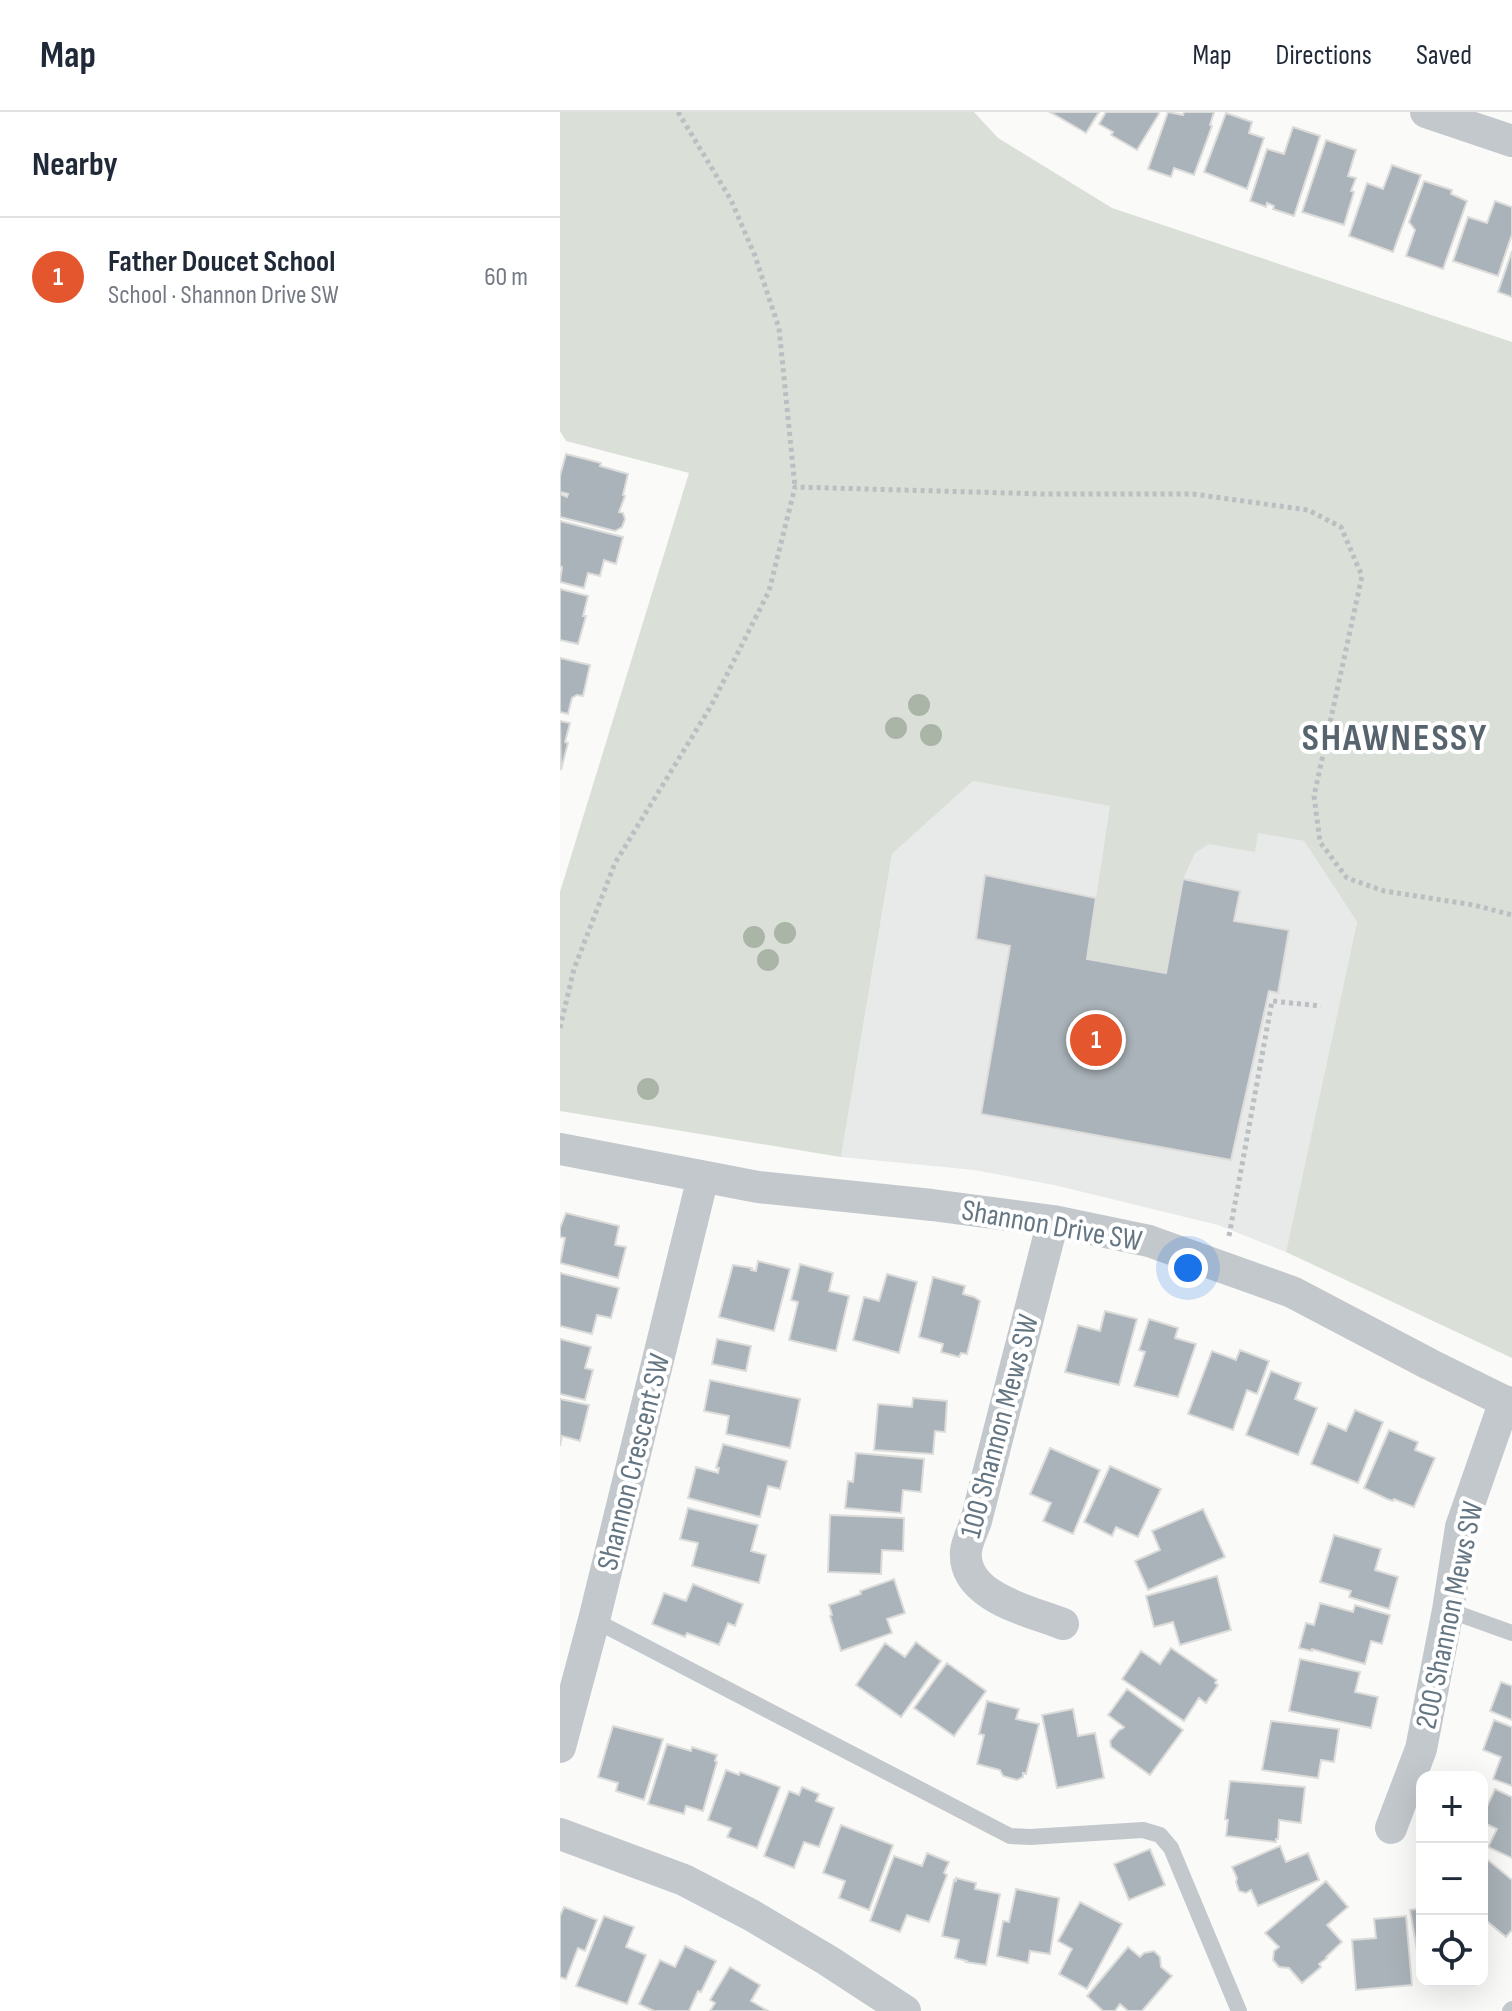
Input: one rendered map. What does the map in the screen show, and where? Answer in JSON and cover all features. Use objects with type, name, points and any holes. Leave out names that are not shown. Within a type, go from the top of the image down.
[{"type":"street","points":[[1426,112],[1510,135]]},
{"type":"street","name":"Shannon Drive SW","points":[[560,1149],[758,1187],[1053,1221],[1149,1241],[1292,1292],[1509,1403]]},
{"type":"street","name":"Shannon Crescent SW","points":[[560,1747],[703,1177]]},
{"type":"street","name":"100 Shannon Mews SW","points":[[1053,1221],[966,1552],[970,1572],[977,1584],[992,1596],[1063,1624]]},
{"type":"street","name":"200 Shannon Mews SW","points":[[1391,1828],[1421,1749],[1461,1527],[1509,1403]]},
{"type":"street","points":[[560,1834],[684,1880],[751,1915],[905,2011]]},
{"type":"lane","points":[[1448,1610],[1512,1633]]},
{"type":"lane","points":[[594,1620],[1010,1836],[1143,1830],[1160,1835],[1171,1848],[1239,2011]]},
{"type":"path","points":[[560,1028],[574,969],[615,863],[711,706],[769,591],[795,487],[779,328],[755,256],[731,200],[678,112]]},
{"type":"path","points":[[795,487],[1044,494],[1193,494],[1308,510],[1341,527],[1362,576],[1314,796],[1320,842],[1347,878],[1384,891],[1474,905],[1512,915]]},
{"type":"path","points":[[1229,1236],[1272,1001],[1321,1006]]},
{"type":"shaded area","points":[[560,112],[974,112],[998,138],[1112,208],[1512,342],[1512,1358],[1286,1252],[1357,922],[1304,841],[1258,833],[1255,852],[1209,844],[1195,853],[1183,879],[1166,973],[1087,959],[1110,806],[973,781],[892,854],[841,1157],[560,1111],[560,892],[689,473],[566,441],[560,431]]},
{"type":"shaded area","points":[[973,781],[1304,841],[1357,922],[1286,1252],[1218,1225],[1054,1185],[974,1170],[841,1157],[892,854]]},
{"type":"building","points":[[1050,112],[1099,112],[1086,133]]},
{"type":"building","points":[[1106,112],[1159,114],[1137,150],[1099,124]]},
{"type":"building","points":[[1168,112],[1183,115],[1184,112],[1214,112],[1194,175],[1174,168],[1171,177],[1148,169]]},
{"type":"building","points":[[1226,113],[1252,122],[1249,133],[1264,138],[1247,189],[1204,172]]},
{"type":"building","points":[[1293,127],[1320,136],[1294,216],[1273,209],[1274,206],[1267,203],[1266,207],[1250,201],[1267,149],[1284,154]]},
{"type":"building","points":[[1326,140],[1356,150],[1348,176],[1356,178],[1351,191],[1354,192],[1344,225],[1302,212]]},
{"type":"building","points":[[1392,165],[1421,175],[1393,252],[1349,236],[1367,183],[1383,189]]},
{"type":"building","points":[[1424,181],[1452,190],[1451,194],[1467,201],[1443,269],[1406,256],[1415,230],[1409,222]]},
{"type":"building","points":[[1495,201],[1512,207],[1512,234],[1498,276],[1453,261],[1468,217],[1487,223]]},
{"type":"building","points":[[1512,251],[1512,297],[1498,292]]},
{"type":"building","points":[[566,454],[628,474],[619,512],[625,519],[622,527],[615,531],[560,517],[560,494],[567,497],[568,494],[560,492],[560,476]]},
{"type":"building","points":[[560,521],[623,537],[616,564],[604,560],[600,576],[588,573],[584,588],[560,582]]},
{"type":"building","points":[[560,589],[588,596],[578,644],[560,640]]},
{"type":"building","points":[[560,658],[590,665],[583,696],[572,698],[568,714],[560,712]]},
{"type":"building","points":[[560,721],[570,723],[561,770]]},
{"type":"building","points":[[985,875],[1096,898],[1087,959],[1166,973],[1183,879],[1240,891],[1234,921],[1289,930],[1278,993],[1269,991],[1231,1160],[981,1114],[1010,946],[976,939]]},
{"type":"building","points":[[566,1213],[619,1226],[615,1245],[626,1247],[618,1278],[560,1263],[565,1238],[560,1237],[560,1228]]},
{"type":"building","points":[[758,1261],[790,1269],[774,1331],[719,1317],[733,1265],[756,1271]]},
{"type":"building","points":[[800,1264],[833,1273],[829,1291],[849,1296],[836,1351],[789,1340],[798,1302],[791,1300]]},
{"type":"building","points":[[560,1273],[619,1288],[611,1318],[597,1315],[592,1334],[560,1326]]},
{"type":"building","points":[[887,1274],[917,1282],[899,1353],[853,1340],[864,1297],[879,1301]]},
{"type":"building","points":[[933,1277],[965,1286],[963,1294],[980,1301],[967,1354],[961,1353],[959,1357],[941,1352],[943,1344],[919,1337]]},
{"type":"building","points":[[1105,1311],[1137,1319],[1119,1385],[1065,1372],[1078,1325],[1100,1331]]},
{"type":"building","points":[[1149,1319],[1178,1328],[1175,1338],[1196,1344],[1178,1397],[1134,1386],[1145,1352],[1139,1350]]},
{"type":"building","points":[[560,1339],[591,1347],[585,1368],[593,1370],[585,1400],[560,1394]]},
{"type":"building","points":[[717,1339],[751,1346],[746,1371],[712,1364]]},
{"type":"building","points":[[1240,1350],[1269,1361],[1257,1394],[1247,1390],[1233,1430],[1188,1414],[1212,1351],[1236,1360]]},
{"type":"building","points":[[1271,1371],[1301,1383],[1295,1399],[1317,1408],[1298,1455],[1246,1435]]},
{"type":"building","points":[[710,1380],[800,1399],[790,1448],[726,1434],[729,1416],[704,1411]]},
{"type":"building","points":[[913,1398],[947,1401],[945,1432],[935,1431],[933,1454],[874,1450],[878,1404],[912,1407]]},
{"type":"building","points":[[560,1399],[589,1405],[580,1441],[562,1436],[560,1446]]},
{"type":"building","points":[[1355,1410],[1383,1422],[1358,1483],[1311,1464],[1328,1423],[1346,1431]]},
{"type":"building","points":[[1389,1430],[1418,1442],[1415,1450],[1435,1458],[1414,1507],[1364,1488]]},
{"type":"building","points":[[723,1444],[787,1461],[780,1489],[768,1486],[760,1517],[688,1498],[696,1467],[718,1473],[719,1468],[716,1468]]},
{"type":"building","points":[[1050,1448],[1100,1470],[1073,1534],[1043,1521],[1051,1503],[1030,1494]]},
{"type":"building","points":[[856,1453],[924,1459],[921,1492],[903,1490],[901,1513],[845,1508],[848,1481],[853,1482]]},
{"type":"building","points":[[1110,1466],[1161,1489],[1138,1537],[1116,1527],[1112,1536],[1084,1522]]},
{"type":"building","points":[[688,1508],[758,1525],[751,1551],[766,1555],[759,1583],[692,1566],[698,1543],[680,1539]]},
{"type":"building","points":[[1203,1509],[1225,1557],[1148,1590],[1135,1561],[1160,1550],[1152,1531]]},
{"type":"building","points":[[830,1515],[904,1518],[903,1551],[882,1550],[881,1574],[828,1572]]},
{"type":"building","points":[[1334,1535],[1381,1549],[1375,1570],[1398,1577],[1389,1609],[1349,1597],[1351,1591],[1320,1582]]},
{"type":"building","points":[[1217,1576],[1231,1630],[1180,1645],[1173,1622],[1154,1627],[1146,1596]]},
{"type":"building","points":[[894,1579],[905,1613],[887,1619],[892,1633],[841,1651],[829,1605]]},
{"type":"building","points":[[693,1584],[743,1604],[735,1626],[728,1623],[719,1645],[687,1633],[685,1637],[652,1624],[664,1593],[686,1601]]},
{"type":"building","points":[[1320,1603],[1353,1612],[1355,1605],[1390,1615],[1382,1644],[1371,1641],[1365,1664],[1299,1648],[1306,1623],[1314,1625]]},
{"type":"building","points":[[916,1642],[941,1661],[901,1717],[856,1685],[885,1643],[905,1657]]},
{"type":"building","points":[[1171,1648],[1217,1680],[1215,1683],[1218,1685],[1206,1703],[1199,1698],[1184,1721],[1122,1679],[1141,1651],[1160,1664]]},
{"type":"building","points":[[1300,1659],[1360,1672],[1355,1692],[1378,1697],[1371,1728],[1289,1711]]},
{"type":"building","points":[[947,1663],[986,1691],[954,1736],[914,1708]]},
{"type":"building","points":[[1501,1682],[1512,1686],[1512,1720],[1490,1711]]},
{"type":"building","points":[[1127,1689],[1183,1730],[1150,1775],[1111,1747],[1110,1741],[1124,1727],[1108,1715]]},
{"type":"building","points":[[987,1701],[1019,1709],[1016,1719],[1039,1724],[1026,1774],[1023,1773],[1023,1777],[1017,1780],[1003,1776],[1000,1770],[977,1764],[984,1735],[979,1734]]},
{"type":"building","points":[[1073,1709],[1078,1736],[1095,1733],[1104,1778],[1057,1788],[1042,1715]]},
{"type":"building","points":[[1494,1720],[1512,1727],[1512,1786],[1493,1779],[1501,1757],[1483,1750]]},
{"type":"building","points":[[1271,1721],[1339,1729],[1334,1762],[1321,1760],[1318,1778],[1262,1770]]},
{"type":"building","points":[[613,1726],[663,1739],[644,1800],[616,1791],[618,1783],[598,1777]]},
{"type":"building","points":[[667,1744],[691,1751],[692,1747],[717,1755],[703,1811],[686,1806],[684,1814],[648,1804]]},
{"type":"building","points":[[726,1770],[780,1787],[757,1848],[727,1837],[731,1828],[708,1820]]},
{"type":"building","points":[[1230,1781],[1305,1787],[1301,1823],[1279,1820],[1276,1842],[1226,1836]]},
{"type":"building","points":[[802,1787],[819,1794],[816,1801],[834,1808],[819,1847],[804,1842],[794,1868],[764,1856],[789,1791],[799,1795]]},
{"type":"building","points":[[1495,1789],[1512,1797],[1512,1858],[1488,1847],[1497,1829],[1488,1825],[1488,1804]]},
{"type":"building","points":[[841,1825],[893,1845],[869,1910],[839,1898],[845,1881],[823,1873]]},
{"type":"building","points":[[1280,1846],[1286,1862],[1308,1853],[1319,1880],[1258,1906],[1251,1890],[1246,1893],[1239,1891],[1232,1867]]},
{"type":"building","points":[[1150,1849],[1165,1885],[1129,1900],[1114,1864]]},
{"type":"building","points":[[927,1853],[949,1862],[929,1922],[907,1915],[900,1932],[870,1921],[894,1856],[922,1866]]},
{"type":"building","points":[[1488,1860],[1512,1880],[1512,1930],[1506,1937],[1488,1922]]},
{"type":"building","points":[[956,1878],[976,1883],[975,1889],[1000,1894],[986,1965],[955,1958],[959,1940],[942,1936]]},
{"type":"building","points":[[1326,1881],[1348,1907],[1327,1925],[1342,1942],[1319,1964],[1321,1967],[1302,1983],[1289,1968],[1279,1967],[1273,1960],[1274,1951],[1279,1947],[1265,1933]]},
{"type":"building","points":[[1016,1889],[1059,1898],[1050,1954],[1030,1951],[1028,1963],[997,1956],[1003,1921],[1009,1922]]},
{"type":"building","points":[[1080,1902],[1122,1924],[1087,1989],[1059,1974],[1072,1949],[1058,1941]]},
{"type":"building","points":[[564,1907],[597,1920],[585,1951],[578,1948],[566,1979],[560,1977],[560,1916]]},
{"type":"building","points":[[1416,1909],[1416,1944],[1410,1910]]},
{"type":"building","points":[[604,1916],[634,1927],[626,1947],[646,1955],[627,2004],[576,1986]]},
{"type":"building","points":[[1406,1916],[1412,1985],[1356,1990],[1352,1940],[1376,1938],[1374,1919]]},
{"type":"building","points":[[685,1946],[716,1961],[689,2011],[654,2011],[639,2004],[660,1960],[675,1967]]},
{"type":"building","points":[[1128,1947],[1140,1957],[1154,1951],[1160,1957],[1161,1967],[1172,1976],[1142,2011],[1128,2011],[1120,2004],[1115,2011],[1103,2011],[1087,1996]]},
{"type":"building","points":[[730,1967],[760,1985],[751,2001],[768,2011],[710,2011],[715,2003],[710,2000]]},
{"type":"place","name":"Father Doucet School","points":[[1096,1040]]},
{"type":"district","name":"SHAWNESSY","points":[[1395,737]]}]
